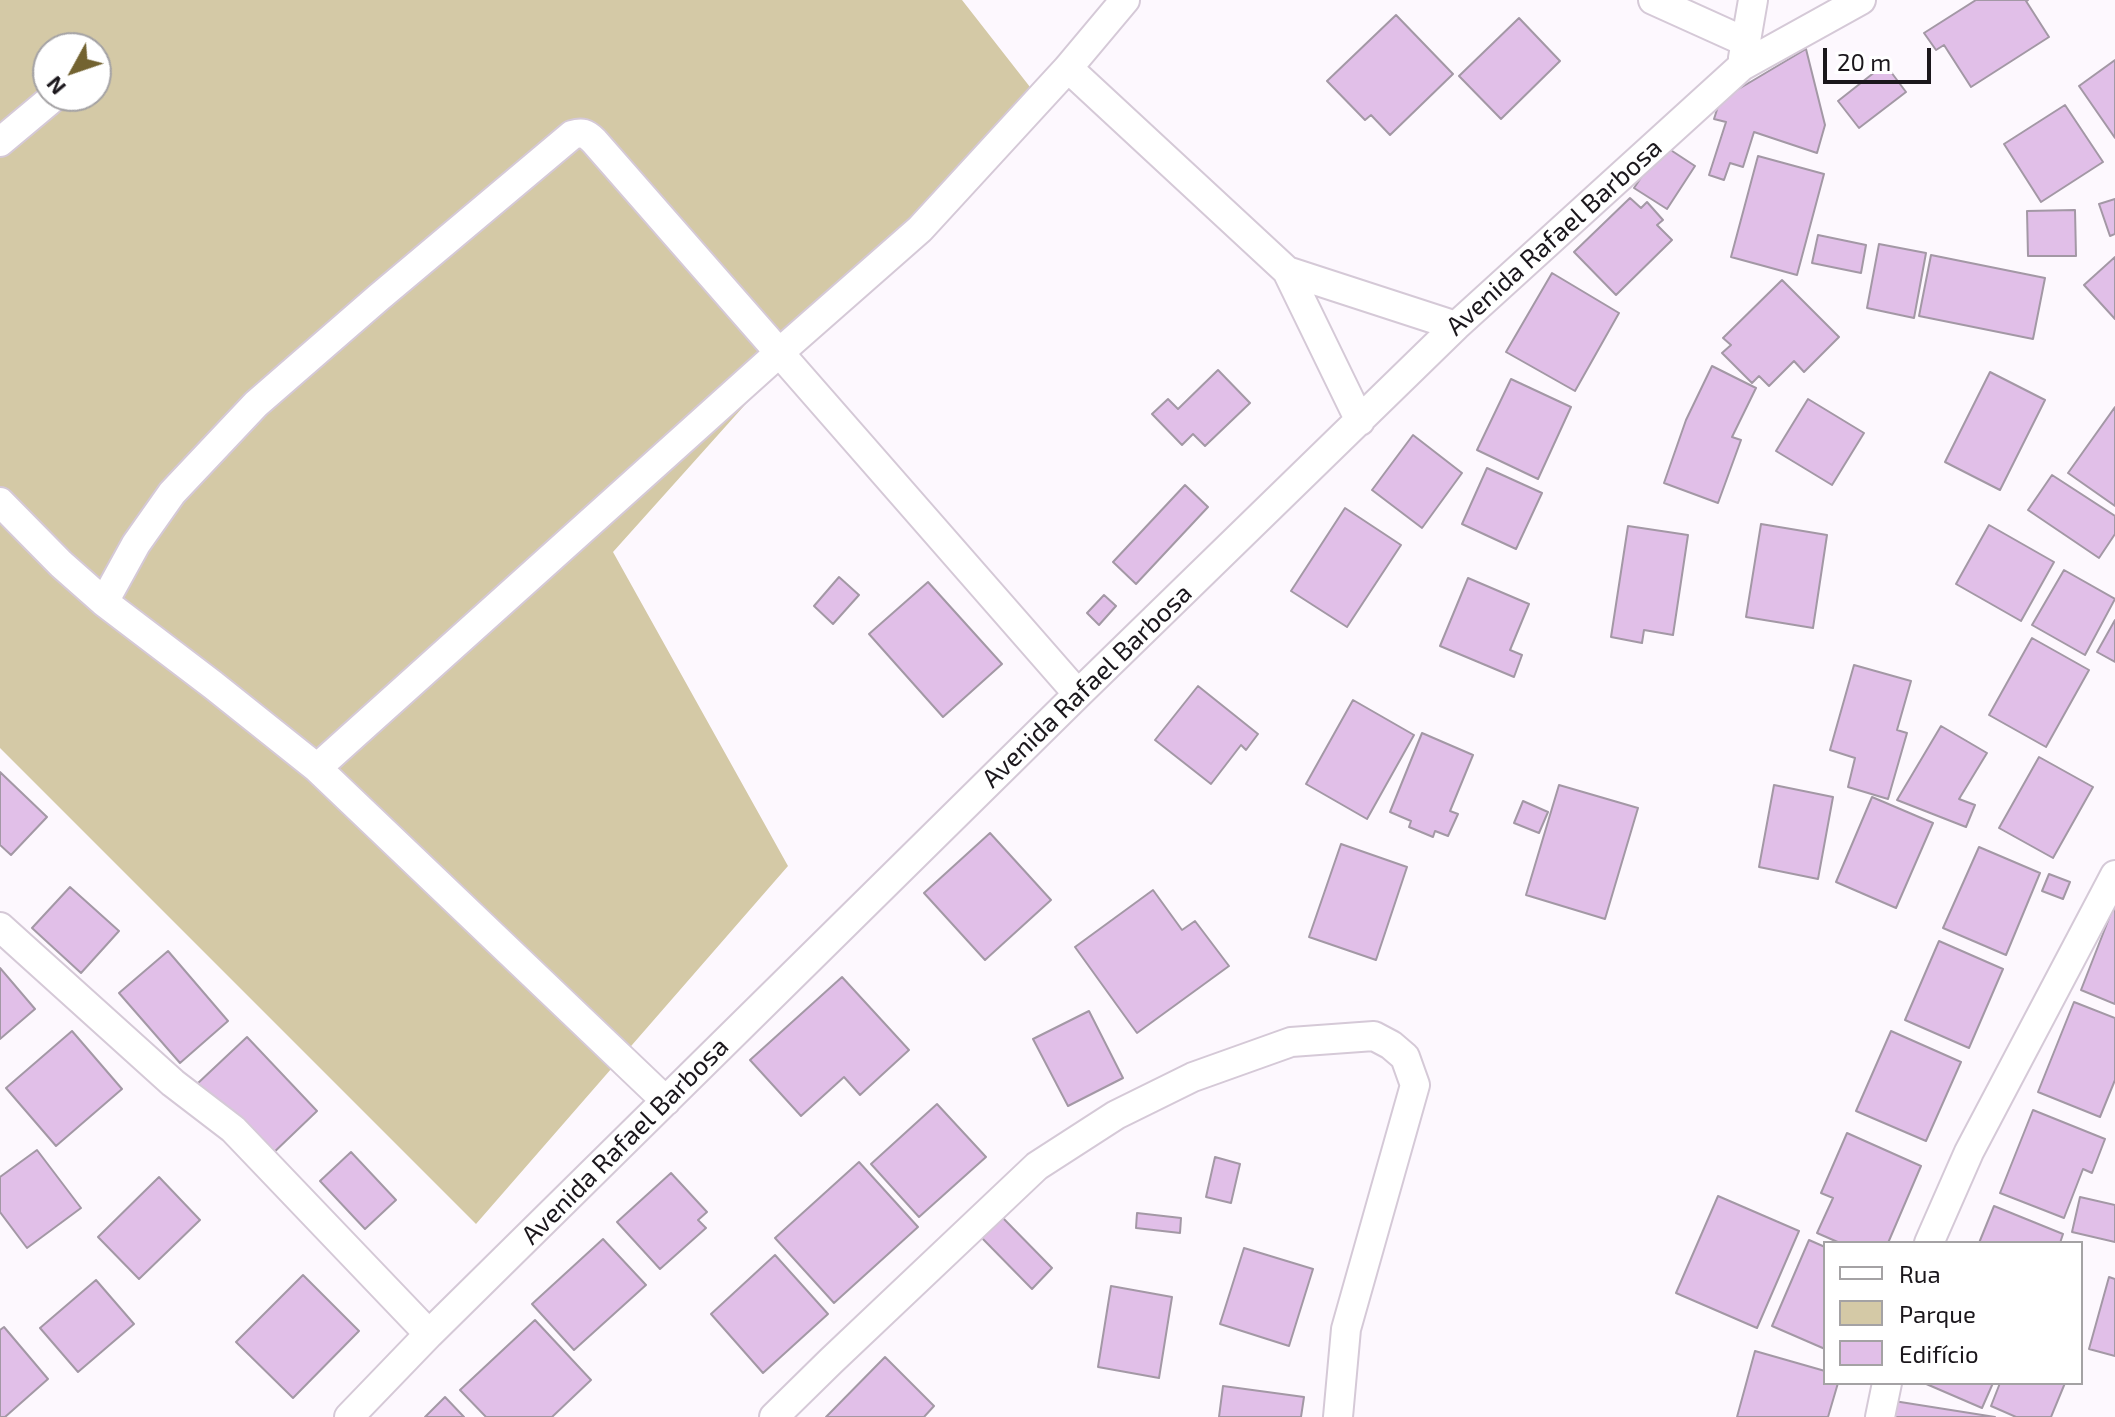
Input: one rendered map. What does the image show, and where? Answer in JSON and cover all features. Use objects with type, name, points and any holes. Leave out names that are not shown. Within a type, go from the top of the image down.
[{"type":"street","points":[[317,768],[920,229],[1068,68],[1125,0]]},
{"type":"street","points":[[1653,0],[1744,54],[1753,0]]},
{"type":"street","name":"Avenida Rafael Barbosa","points":[[349,1417],[429,1334],[1078,694],[1456,326],[1744,54],[1861,0]]},
{"type":"street","points":[[1068,68],[1287,271],[1360,421]]},
{"type":"street","points":[[0,142],[36,112]]},
{"type":"street","points":[[104,602],[136,544],[172,493],[256,404],[572,135],[581,132],[594,141],[1078,694]]},
{"type":"street","points":[[1287,271],[1456,326]]},
{"type":"street","points":[[0,502],[61,564],[104,602],[317,768],[666,1101]]},
{"type":"street","points":[[1930,1241],[1969,1152],[2115,875]]},
{"type":"street","points":[[0,927],[173,1083],[233,1129],[429,1334]]},
{"type":"street","points":[[774,1417],[1037,1166],[1116,1115],[1193,1077],[1291,1042],[1374,1036],[1405,1057],[1415,1085],[1346,1329],[1338,1417]]},
{"type":"street","points":[[1880,1417],[1887,1385]]},
{"type":"green space","points":[[0,0],[962,0],[1030,87],[613,552],[788,866],[476,1224],[0,748]]},
{"type":"building","points":[[1976,0],[2028,0],[2049,37],[1971,87],[1944,45],[1936,50],[1924,33]]},
{"type":"building","points":[[1396,15],[1453,74],[1390,135],[1371,115],[1365,120],[1327,81]]},
{"type":"building","points":[[1519,18],[1560,61],[1501,119],[1459,76]]},
{"type":"building","points":[[1806,49],[1825,125],[1817,153],[1754,132],[1743,167],[1730,163],[1724,180],[1709,175],[1726,122],[1714,119],[1720,100]]},
{"type":"building","points":[[2115,60],[2115,138],[2079,86]]},
{"type":"building","points":[[1885,64],[1906,92],[1859,128],[1838,101]]},
{"type":"building","points":[[2065,105],[2103,162],[2041,202],[2004,144]]},
{"type":"building","points":[[1663,145],[1695,166],[1667,209],[1634,188]]},
{"type":"building","points":[[1758,156],[1824,174],[1797,275],[1731,257]]},
{"type":"building","points":[[1630,198],[1641,208],[1647,202],[1663,220],[1657,225],[1672,240],[1616,295],[1574,252]]},
{"type":"building","points":[[2115,199],[2115,234],[2110,236],[2099,204]]},
{"type":"building","points":[[2075,210],[2076,256],[2028,256],[2027,211]]},
{"type":"building","points":[[1818,235],[1866,245],[1861,273],[1812,263]]},
{"type":"building","points":[[1879,244],[1926,253],[1914,318],[1867,308]]},
{"type":"building","points":[[1931,255],[2045,278],[2033,339],[1919,316]]},
{"type":"building","points":[[2115,257],[2115,319],[2084,285]]},
{"type":"building","points":[[1552,273],[1619,313],[1575,391],[1506,352]]},
{"type":"building","points":[[1782,280],[1839,337],[1804,372],[1794,361],[1769,386],[1759,376],[1752,383],[1722,353],[1731,345],[1723,338]]},
{"type":"building","points":[[1712,366],[1756,388],[1732,437],[1741,440],[1718,503],[1664,483],[1686,420]]},
{"type":"building","points":[[1218,370],[1250,403],[1205,446],[1193,434],[1182,445],[1152,414],[1168,399],[1178,409]]},
{"type":"building","points":[[1990,372],[2045,400],[2000,490],[1945,462]]},
{"type":"building","points":[[1511,379],[1571,407],[1538,479],[1477,450]]},
{"type":"building","points":[[1808,399],[1864,433],[1832,485],[1776,451]]},
{"type":"building","points":[[2115,407],[2115,506],[2068,473]]},
{"type":"building","points":[[1413,435],[1462,473],[1422,528],[1372,490]]},
{"type":"building","points":[[1487,468],[1542,493],[1516,549],[1462,524]]},
{"type":"building","points":[[2052,475],[2115,516],[2115,534],[2099,558],[2028,510]]},
{"type":"building","points":[[1185,485],[1208,507],[1136,584],[1113,562]]},
{"type":"building","points":[[1345,508],[1401,545],[1347,627],[1291,591]]},
{"type":"building","points":[[1761,524],[1827,535],[1813,628],[1746,617]]},
{"type":"building","points":[[1989,525],[2054,562],[2021,621],[1956,584]]},
{"type":"building","points":[[1628,526],[1688,535],[1673,635],[1644,630],[1642,643],[1611,637]]},
{"type":"building","points":[[2064,570],[2115,599],[2085,655],[2032,625]]},
{"type":"building","points":[[839,577],[859,595],[833,624],[814,606]]},
{"type":"building","points":[[1468,578],[1529,604],[1510,650],[1522,655],[1514,677],[1440,646]]},
{"type":"building","points":[[928,582],[1002,664],[943,717],[869,634]]},
{"type":"building","points":[[1104,595],[1116,606],[1099,625],[1087,613]]},
{"type":"building","points":[[2115,620],[2115,662],[2097,652]]},
{"type":"building","points":[[2032,638],[2089,670],[2046,747],[1989,715]]},
{"type":"building","points":[[1854,665],[1911,681],[1897,730],[1907,733],[1888,799],[1848,787],[1855,758],[1830,750]]},
{"type":"building","points":[[1198,686],[1258,734],[1246,750],[1241,745],[1211,784],[1155,740]]},
{"type":"building","points":[[1353,700],[1414,735],[1367,819],[1306,784]]},
{"type":"building","points":[[1941,726],[1987,753],[1959,799],[1975,805],[1966,827],[1897,800]]},
{"type":"building","points":[[1422,733],[1473,755],[1450,811],[1458,814],[1448,836],[1435,831],[1433,837],[1409,827],[1411,821],[1390,812]]},
{"type":"building","points":[[2039,757],[2093,787],[2053,858],[1999,828]]},
{"type":"building","points":[[0,772],[47,817],[11,855],[0,845]]},
{"type":"building","points":[[1559,785],[1638,808],[1605,919],[1526,895]]},
{"type":"building","points":[[1774,785],[1833,797],[1818,879],[1759,867]]},
{"type":"building","points":[[1872,797],[1933,823],[1896,908],[1836,882]]},
{"type":"building","points":[[1523,801],[1548,812],[1539,833],[1514,823]]},
{"type":"building","points":[[990,833],[1051,900],[985,960],[924,893]]},
{"type":"building","points":[[1341,844],[1407,867],[1376,960],[1309,937]]},
{"type":"building","points":[[1979,847],[2040,873],[2006,955],[1943,928]]},
{"type":"building","points":[[2049,874],[2070,882],[2063,899],[2042,891]]},
{"type":"building","points":[[70,887],[119,931],[81,973],[32,928]]},
{"type":"building","points":[[1153,890],[1182,930],[1195,921],[1229,966],[1137,1033],[1075,947]]},
{"type":"building","points":[[2115,908],[2115,1004],[2081,990]]},
{"type":"building","points":[[1939,941],[2003,969],[1969,1048],[1905,1020]]},
{"type":"building","points":[[168,951],[228,1021],[180,1063],[119,993]]},
{"type":"building","points":[[0,968],[35,1009],[0,1039]]},
{"type":"building","points":[[842,977],[909,1050],[860,1095],[844,1077],[801,1116],[750,1060]]},
{"type":"building","points":[[2074,1002],[2115,1018],[2115,1080],[2100,1117],[2038,1092]]},
{"type":"building","points":[[1089,1011],[1123,1078],[1068,1106],[1033,1039]]},
{"type":"building","points":[[72,1031],[122,1089],[56,1146],[6,1088]]},
{"type":"building","points":[[1891,1031],[1961,1062],[1926,1141],[1856,1111]]},
{"type":"building","points":[[247,1037],[317,1111],[268,1158],[197,1084]]},
{"type":"building","points":[[937,1104],[986,1157],[919,1217],[871,1164]]},
{"type":"building","points":[[2033,1110],[2105,1139],[2092,1173],[2083,1169],[2064,1218],[2000,1193]]},
{"type":"building","points":[[1847,1133],[1921,1166],[1889,1241],[1835,1241],[1817,1233],[1833,1198],[1821,1193]]},
{"type":"building","points":[[37,1150],[81,1208],[27,1248],[0,1212],[0,1177]]},
{"type":"building","points":[[351,1152],[396,1200],[365,1229],[320,1181]]},
{"type":"building","points":[[1215,1157],[1240,1164],[1231,1203],[1206,1197]]},
{"type":"building","points":[[859,1162],[918,1227],[834,1303],[775,1238]]},
{"type":"building","points":[[671,1173],[707,1212],[698,1220],[706,1228],[660,1269],[617,1222]]},
{"type":"building","points":[[159,1177],[200,1220],[139,1279],[98,1237]]},
{"type":"building","points":[[1718,1196],[1799,1231],[1757,1328],[1676,1293]]},
{"type":"building","points":[[2080,1197],[2115,1205],[2115,1242],[2072,1232]]},
{"type":"building","points":[[1994,1206],[2063,1234],[2061,1241],[1980,1241]]},
{"type":"building","points":[[1137,1213],[1181,1218],[1180,1233],[1136,1228]]},
{"type":"building","points":[[1001,1216],[1052,1268],[1032,1289],[980,1236]]},
{"type":"building","points":[[603,1239],[646,1285],[574,1350],[532,1304]]},
{"type":"building","points":[[1809,1240],[1823,1246],[1823,1348],[1772,1326]]},
{"type":"building","points":[[1244,1248],[1313,1269],[1289,1346],[1220,1324]]},
{"type":"building","points":[[775,1255],[828,1314],[763,1373],[711,1314]]},
{"type":"building","points":[[303,1275],[359,1331],[293,1398],[236,1342]]},
{"type":"building","points":[[2109,1277],[2115,1279],[2115,1356],[2089,1349]]},
{"type":"building","points":[[96,1280],[134,1324],[78,1372],[40,1328]]},
{"type":"building","points":[[1111,1286],[1172,1297],[1159,1378],[1098,1367]]},
{"type":"building","points":[[535,1320],[591,1380],[552,1417],[486,1417],[460,1390]]},
{"type":"building","points":[[4,1327],[48,1379],[5,1417],[0,1417],[0,1330]]},
{"type":"building","points":[[1755,1351],[1823,1370],[1823,1385],[1837,1385],[1828,1417],[1737,1417]]},
{"type":"building","points":[[885,1357],[934,1406],[924,1417],[826,1417]]},
{"type":"building","points":[[1929,1385],[1992,1385],[1982,1408]]},
{"type":"building","points":[[1999,1385],[2064,1385],[2051,1417],[2016,1417],[1991,1406]]},
{"type":"building","points":[[1223,1386],[1304,1397],[1301,1417],[1219,1417]]},
{"type":"building","points":[[445,1397],[464,1417],[425,1417]]},
{"type":"building","points":[[1894,1401],[1995,1417],[1892,1417]]}]
